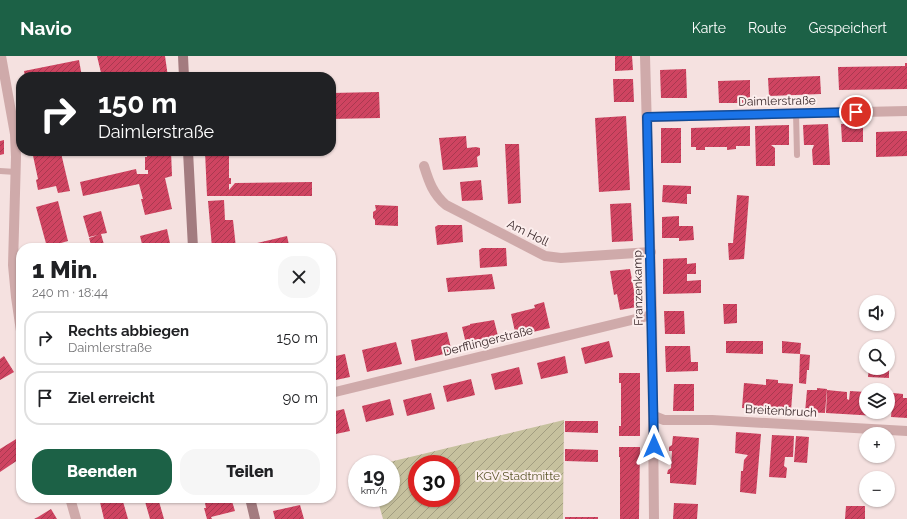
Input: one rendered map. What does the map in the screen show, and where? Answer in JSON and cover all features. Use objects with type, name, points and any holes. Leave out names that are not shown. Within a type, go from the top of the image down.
[{"type":"street","points":[[1,56],[15,134],[16,172],[13,265],[16,297]]},
{"type":"street","points":[[183,56],[184,72]]},
{"type":"street","name":"Franzenkamp","points":[[645,56],[651,252],[654,519]]},
{"type":"street","name":"Daimlerstraße","points":[[647,117],[907,111]]},
{"type":"street","points":[[188,156],[193,243]]},
{"type":"street","name":"Am Holl","points":[[424,166],[432,189],[446,205],[545,256],[553,258],[566,258],[651,252]]},
{"type":"street","name":"Derfflingerstraße","points":[[336,392],[652,315]]},
{"type":"street","name":"Breitenbruch","points":[[654,416],[664,420],[712,420],[907,431]]},
{"type":"street","points":[[71,503],[76,519]]},
{"type":"street","points":[[251,503],[255,519]]},
{"type":"lane","points":[[796,113],[798,155]]},
{"type":"lane","points":[[0,171],[16,172]]},
{"type":"green space","name":"KGV Stadtmitte","points":[[564,420],[563,519],[383,519],[380,507],[400,507],[400,459],[408,458],[408,507],[460,507],[460,455],[418,455]]},
{"type":"building","points":[[97,56],[165,56],[167,72],[101,72]]},
{"type":"building","points":[[615,56],[632,56],[633,70],[615,71]]},
{"type":"building","points":[[79,60],[81,72],[24,72]]},
{"type":"building","points":[[905,63],[907,63],[907,89],[839,90],[838,67],[905,66]]},
{"type":"building","points":[[686,69],[687,98],[661,98],[660,70]]},
{"type":"building","points":[[820,76],[821,94],[769,96],[768,78]]},
{"type":"building","points":[[613,79],[633,79],[634,102],[614,102]]},
{"type":"building","points":[[750,80],[750,103],[719,103],[718,81]]},
{"type":"building","points":[[379,92],[380,118],[336,119],[336,93]]},
{"type":"building","points":[[626,116],[630,190],[599,192],[595,118]]},
{"type":"building","points":[[863,123],[863,142],[842,142],[841,124]]},
{"type":"building","points":[[828,124],[830,165],[813,165],[812,150],[814,145],[804,145],[803,125]]},
{"type":"building","points":[[789,125],[789,145],[771,145],[775,148],[775,166],[756,166],[755,126]]},
{"type":"building","points":[[750,126],[750,146],[736,146],[736,149],[727,150],[727,147],[705,147],[705,150],[696,150],[696,147],[691,147],[691,128]]},
{"type":"building","points":[[661,128],[681,128],[681,163],[661,163]]},
{"type":"building","points":[[907,131],[907,156],[876,157],[876,132]]},
{"type":"building","points":[[466,136],[467,148],[480,148],[480,155],[477,157],[478,167],[443,170],[439,138]]},
{"type":"building","points":[[4,140],[4,154],[0,155],[0,141]]},
{"type":"building","points":[[505,144],[519,144],[521,203],[508,204]]},
{"type":"building","points":[[33,156],[62,156],[70,191],[58,193],[56,186],[38,190],[36,180],[38,179]]},
{"type":"building","points":[[171,156],[172,176],[165,178],[172,209],[145,215],[139,184],[83,196],[80,182],[136,169],[137,174],[148,174],[148,170],[145,170],[145,157]]},
{"type":"building","points":[[205,156],[229,156],[229,178],[231,178],[231,184],[229,184],[229,190],[235,183],[312,182],[312,196],[207,196]]},
{"type":"building","points":[[481,180],[483,200],[462,201],[460,182]]},
{"type":"building","points":[[663,185],[691,186],[691,194],[687,194],[687,204],[662,202]]},
{"type":"building","points":[[737,195],[749,196],[744,259],[729,260],[728,243],[733,243]]},
{"type":"building","points":[[224,200],[225,220],[233,220],[235,243],[212,243],[208,201]]},
{"type":"building","points":[[58,201],[68,241],[61,243],[46,243],[36,207]]},
{"type":"building","points":[[631,203],[633,241],[612,242],[610,204]]},
{"type":"building","points":[[375,205],[398,206],[398,226],[375,225],[373,212],[376,210]]},
{"type":"building","points":[[101,211],[107,233],[101,234],[104,243],[90,243],[89,238],[98,235],[89,237],[83,216]]},
{"type":"building","points":[[679,216],[679,226],[693,226],[694,240],[679,241],[679,238],[662,238],[662,217]]},
{"type":"building","points":[[438,225],[462,225],[463,242],[437,245],[435,227]]},
{"type":"building","points":[[167,229],[170,243],[142,243],[140,236]]},
{"type":"building","points":[[287,236],[289,243],[257,243]]},
{"type":"building","points":[[482,248],[506,248],[507,266],[480,268],[479,250]]},
{"type":"building","points":[[687,258],[687,264],[696,263],[696,274],[687,274],[687,281],[701,280],[701,293],[663,294],[663,259]]},
{"type":"building","points":[[630,269],[637,307],[620,310],[617,294],[614,295],[610,271]]},
{"type":"building","points":[[492,274],[495,289],[448,292],[446,278]]},
{"type":"building","points":[[544,302],[550,328],[516,336],[511,314],[535,308],[534,305]]},
{"type":"building","points":[[723,304],[737,304],[737,323],[724,324]]},
{"type":"building","points":[[664,311],[684,311],[685,334],[665,334]]},
{"type":"building","points":[[494,320],[499,340],[467,348],[462,327],[470,324]]},
{"type":"building","points":[[447,332],[452,352],[415,361],[411,340]]},
{"type":"building","points":[[609,341],[613,357],[585,364],[581,348]]},
{"type":"building","points":[[726,341],[763,341],[763,354],[726,353]]},
{"type":"building","points":[[782,341],[801,343],[800,354],[782,353]]},
{"type":"building","points":[[396,342],[402,364],[367,372],[362,350]]},
{"type":"building","points":[[665,346],[690,346],[691,362],[698,362],[698,371],[666,372]]},
{"type":"building","points":[[345,354],[350,377],[336,380],[336,356]]},
{"type":"building","points":[[800,354],[810,355],[806,384],[799,383]]},
{"type":"building","points":[[4,356],[14,372],[0,380],[0,359]]},
{"type":"building","points":[[565,356],[568,373],[541,379],[537,363]]},
{"type":"building","points":[[519,367],[523,384],[495,390],[491,374]]},
{"type":"building","points":[[619,373],[640,373],[640,436],[619,436],[619,426],[621,426],[621,383],[619,383]]},
{"type":"building","points":[[868,375],[889,375],[889,378],[868,377]]},
{"type":"building","points":[[471,379],[475,395],[447,402],[443,386]]},
{"type":"building","points":[[766,379],[778,380],[778,383],[793,384],[791,411],[742,408],[744,383],[766,385]]},
{"type":"building","points":[[674,384],[694,384],[694,411],[673,411]]},
{"type":"building","points":[[817,388],[827,389],[825,413],[805,412],[807,390],[817,390]]},
{"type":"building","points":[[827,390],[847,392],[847,399],[849,400],[850,391],[859,392],[859,415],[826,413]]},
{"type":"building","points":[[431,393],[435,409],[407,416],[403,400]]},
{"type":"building","points":[[895,393],[903,394],[903,398],[907,398],[907,418],[895,417]]},
{"type":"building","points":[[390,399],[394,415],[366,422],[362,406]]},
{"type":"building","points":[[344,409],[350,431],[336,434],[336,411]]},
{"type":"building","points":[[565,421],[598,421],[598,433],[565,432]]},
{"type":"building","points":[[736,432],[761,434],[756,494],[740,492],[741,471],[743,471],[744,460],[748,455],[735,453]]},
{"type":"building","points":[[772,435],[794,436],[793,457],[785,457],[784,466],[787,468],[786,478],[769,477]]},
{"type":"building","points":[[673,436],[699,438],[696,485],[670,483],[670,474],[667,474],[668,470],[671,468],[672,451],[669,451],[669,447],[672,445]]},
{"type":"building","points":[[796,436],[809,437],[807,463],[794,462]]},
{"type":"building","points":[[16,439],[16,461],[0,472],[0,449]]},
{"type":"building","points":[[619,447],[640,447],[639,519],[620,519]]},
{"type":"building","points":[[565,449],[598,450],[598,462],[565,461]]},
{"type":"building","points":[[100,503],[123,503],[128,519],[104,519]]},
{"type":"building","points":[[145,503],[159,503],[164,519],[150,519]]},
{"type":"building","points":[[205,503],[233,503],[235,511],[211,517],[212,519],[207,519],[204,508],[206,508]]},
{"type":"building","points":[[674,503],[698,504],[697,519],[673,519]]},
{"type":"building","points":[[300,505],[304,519],[275,519],[273,511]]},
{"type":"building","points":[[846,506],[865,507],[865,519],[845,519]]},
{"type":"building","points":[[51,509],[57,519],[34,519],[38,517]]},
{"type":"building","points":[[565,517],[598,517],[598,519],[565,519]]},
{"type":"route","points":[[654,446],[647,117],[856,112]]}]
